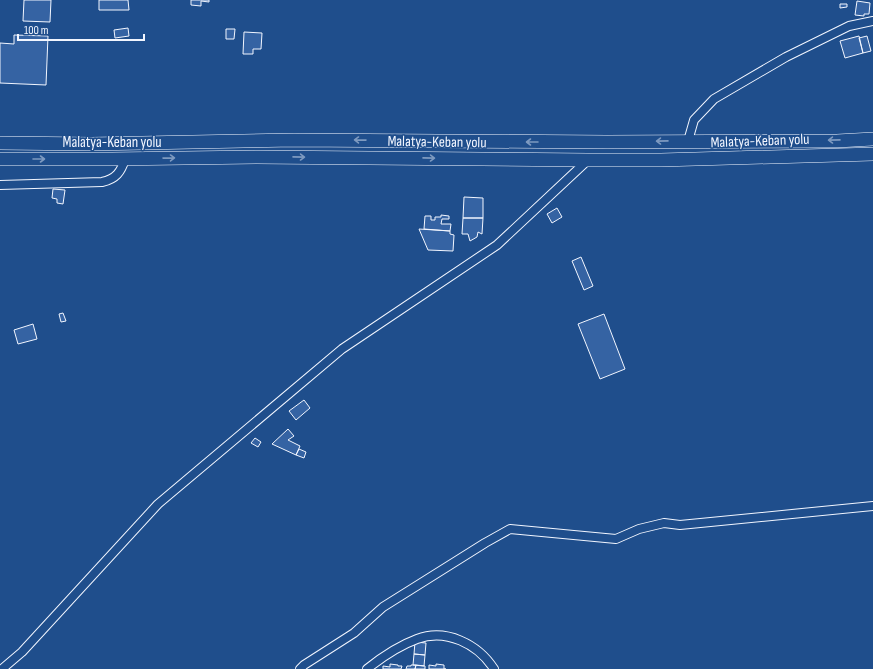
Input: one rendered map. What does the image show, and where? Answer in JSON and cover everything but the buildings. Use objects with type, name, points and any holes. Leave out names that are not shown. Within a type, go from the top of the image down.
[{"type":"highway","name":"Malatya-Keban yolu","points":[[0,143],[92,144],[294,140],[599,142],[873,139]]},
{"type":"highway","name":"Malatya-Keban yolu","points":[[0,159],[258,157],[661,160],[873,154]]},
{"type":"street","points":[[688,141],[694,120],[714,98],[786,57],[849,26],[873,21]]},
{"type":"street","points":[[0,185],[102,182],[111,180],[117,175],[122,168],[125,159]]},
{"type":"street","points":[[2,669],[22,652],[158,504],[342,349],[497,245],[588,160]]},
{"type":"street","points":[[300,669],[354,633],[383,607],[510,529],[616,539],[639,529],[664,523],[680,526],[873,506]]},
{"type":"street","points":[[367,669],[406,643],[429,636],[441,636],[453,637],[466,642],[479,651],[489,661],[494,669]]}]
